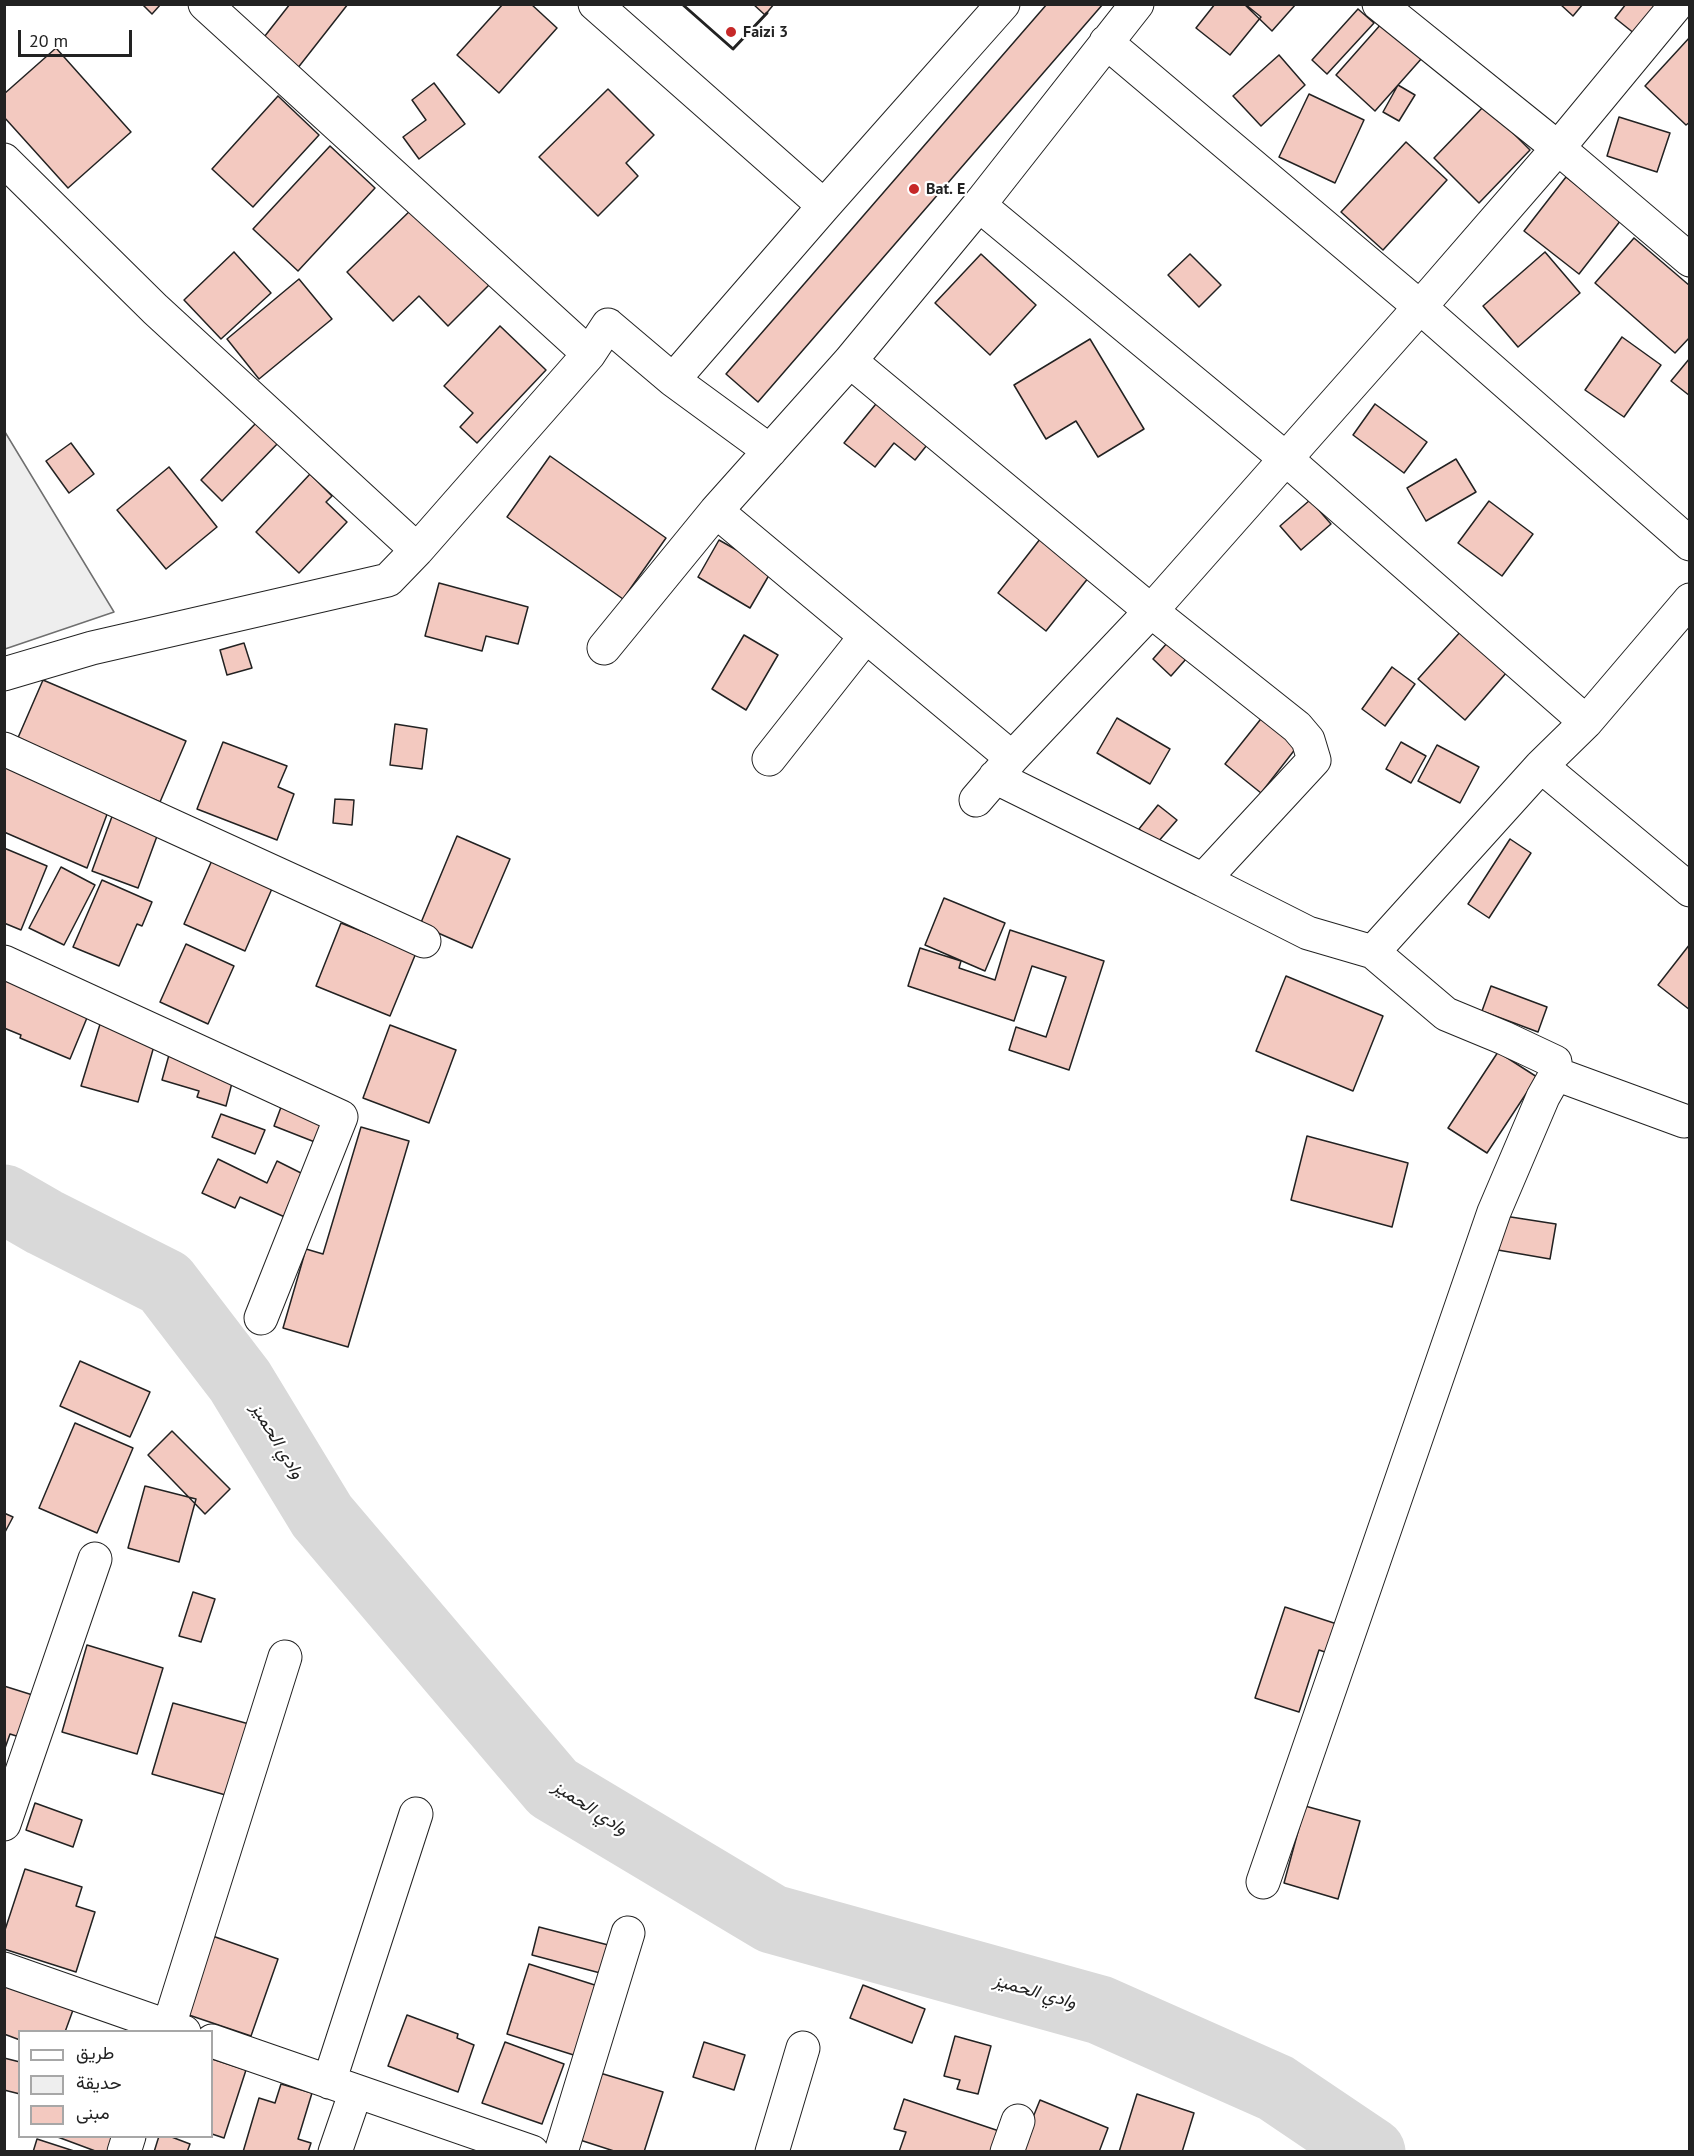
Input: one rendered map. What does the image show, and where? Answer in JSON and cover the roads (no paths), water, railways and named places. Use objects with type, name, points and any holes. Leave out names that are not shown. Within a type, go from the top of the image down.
[{"type":"street","points":[[205,4],[589,354]]},
{"type":"street","points":[[595,4],[824,206]]},
{"type":"street","points":[[673,380],[1003,4]]},
{"type":"street","points":[[604,648],[716,511],[850,361],[979,205],[1137,4]]},
{"type":"street","points":[[1379,4],[1558,148],[1689,260]]},
{"type":"street","points":[[995,778],[1151,611],[1420,307],[1558,148],[1677,4]]},
{"type":"street","points":[[1106,42],[1420,307],[1689,544]]},
{"type":"street","points":[[4,160],[155,309],[417,550]]},
{"type":"street","points":[[979,205],[1285,458],[1586,722]]},
{"type":"street","points":[[4,674],[92,648],[388,580],[589,354],[608,325],[673,380],[770,451]]},
{"type":"street","points":[[850,361],[1151,611],[1297,727],[1308,740],[1314,759],[1203,880]]},
{"type":"street","points":[[716,511],[866,636],[995,778],[1308,933],[1373,952],[1446,1014],[1555,1062],[1556,1074],[1490,1223],[1263,1882]]},
{"type":"street","points":[[1373,952],[1541,766],[1586,722],[1687,608]]},
{"type":"street","points":[[769,759],[866,636]]},
{"type":"street","points":[[4,749],[424,941]]},
{"type":"street","points":[[1541,766],[1689,890]]},
{"type":"street","points":[[4,962],[341,1117],[261,1318]]},
{"type":"street","points":[[1556,1074],[1688,1113]]},
{"type":"street","points":[[4,1824],[95,1559]]},
{"type":"street","points":[[4,1969],[174,2030],[285,1657]]},
{"type":"street","points":[[335,2151],[343,2086],[416,1814]]},
{"type":"street","points":[[561,2151],[628,1933]]},
{"type":"street","points":[[213,2041],[532,2151]]},
{"type":"street","points":[[772,2151],[803,2048]]},
{"type":"street","points":[[1006,2151],[1018,2121]]},
{"type":"waterway","name":"وادي الحميز","points":[[4,1199],[44,1222],[165,1283],[240,1381],[322,1516],[553,1788],[772,1919],[1100,2010],[1276,2088],[1371,2152]]},
{"type":"place","name":"Faizi 3","points":[[731,32]]},
{"type":"place","name":"Bat. E","points":[[914,189]]}]
